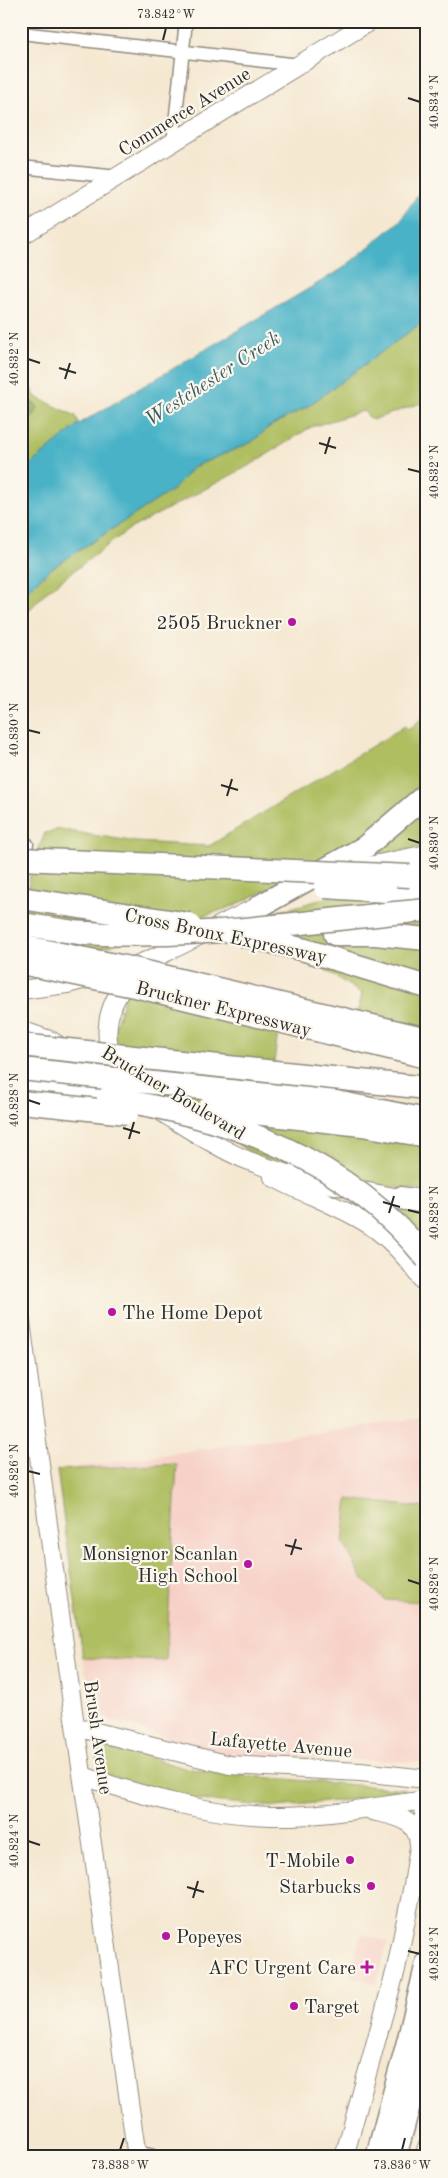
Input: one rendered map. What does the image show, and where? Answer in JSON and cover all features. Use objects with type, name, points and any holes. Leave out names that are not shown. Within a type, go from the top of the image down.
[{"type":"highway","points":[[260,906],[365,847],[427,794]]},
{"type":"highway","points":[[23,854],[427,877]]},
{"type":"highway","points":[[260,906],[427,868]]},
{"type":"highway","points":[[21,869],[427,893]]},
{"type":"highway","name":"Cross Bronx Expressway","points":[[21,898],[128,913],[256,938],[340,959],[427,987]]},
{"type":"highway","points":[[72,932],[128,935],[176,933],[263,927],[427,910]]},
{"type":"highway","points":[[21,924],[161,942],[355,934],[427,939]]},
{"type":"highway","name":"Bruckner Expressway","points":[[21,946],[125,967],[427,1039]]},
{"type":"highway","name":"Bruckner Expressway","points":[[21,963],[139,987],[427,1057]]},
{"type":"highway","points":[[21,1045],[427,1088]]},
{"type":"highway","points":[[21,1069],[336,1102],[427,1120]]},
{"type":"highway","points":[[21,1089],[344,1122],[427,1136]]},
{"type":"highway","points":[[108,1098],[223,1123],[288,1150],[326,1171],[361,1195],[397,1225],[427,1259]]},
{"type":"highway","points":[[21,1102],[194,1122],[243,1134],[288,1150]]},
{"type":"highway","points":[[400,1198],[427,1203]]},
{"type":"highway","points":[[377,2157],[407,2047],[427,1963]]},
{"type":"highway","points":[[396,2157],[427,2037]]},
{"type":"street","points":[[173,142],[186,21]]},
{"type":"street","name":"Commerce Avenue","points":[[21,236],[370,21]]},
{"type":"street","points":[[21,33],[183,50],[299,65]]},
{"type":"street","points":[[21,166],[118,177]]},
{"type":"street","points":[[21,990],[66,984],[122,971],[158,957],[260,906],[354,869],[427,854]]},
{"type":"street","points":[[150,1104],[132,1089],[116,1066],[108,1044],[108,1027],[111,1007],[121,989],[140,970],[158,957]]},
{"type":"street","name":"Bruckner Boulevard","points":[[21,1030],[52,1042],[222,1149],[252,1162],[288,1174],[400,1198]]},
{"type":"street","points":[[222,1149],[275,1179],[368,1224],[393,1243],[427,1285]]},
{"type":"street","name":"Brush Avenue","points":[[21,1322],[137,2154]]},
{"type":"street","name":"Lafayette Avenue","points":[[76,1727],[230,1764],[360,1772],[427,1780]]},
{"type":"street","points":[[83,1776],[147,1796],[230,1813],[287,1816],[359,1809],[426,1799],[396,1969],[344,2157]]},
{"type":"street","points":[[359,1809],[408,1821],[417,1833],[419,1846]]},
{"type":"street","points":[[424,2157],[427,2146]]},
{"type":"street","points":[[137,2154],[158,2157]]},
{"type":"shaded area","name":"Monsignor Scanlan High School","points":[[427,1417],[427,1728],[422,1762],[267,1757],[226,1753],[205,1749],[93,1714],[83,1658],[57,1470]]},
{"type":"shaded area","name":"AFC Urgent Care","points":[[361,1934],[388,1942],[377,1984],[349,1976]]},
{"type":"green space","points":[[427,322],[427,401],[372,420],[363,411],[311,427],[252,464],[128,530],[47,591],[21,619],[21,596],[49,570],[174,489],[193,467],[252,442],[269,427],[308,406],[420,324]]},
{"type":"green space","points":[[21,372],[36,397],[76,416],[79,424],[21,472]]},
{"type":"green space","points":[[21,393],[38,407],[34,416],[21,419]]},
{"type":"green space","points":[[427,714],[427,786],[351,850],[231,907],[94,951],[21,941],[31,866],[45,833],[55,831],[56,829],[136,842],[209,846],[405,726],[408,730]]},
{"type":"green space","points":[[427,805],[427,846],[363,858]]},
{"type":"green space","points":[[330,897],[427,905],[424,956],[427,984],[427,1050],[354,1033],[362,994],[258,925],[213,933],[276,912]]},
{"type":"green space","points":[[126,991],[281,1009],[270,1092],[426,1110],[427,1108],[427,1192],[354,1181],[293,1168],[246,1150],[234,1139],[175,1114],[125,1066],[113,1034]]},
{"type":"green space","points":[[381,1201],[427,1210],[427,1267]]},
{"type":"green space","points":[[177,1464],[166,1661],[83,1658],[57,1470]]},
{"type":"green space","points":[[348,1499],[427,1508],[427,1602],[385,1600],[362,1578],[343,1542]]},
{"type":"green space","points":[[96,1741],[184,1768],[237,1775],[405,1789],[404,1794],[277,1807],[200,1800],[153,1789],[106,1774],[99,1768]]},
{"type":"water","name":"Westchester Creek","points":[[427,181],[427,322],[420,324],[308,406],[269,427],[252,442],[193,467],[174,489],[49,570],[21,596],[21,472],[79,424],[342,269],[400,221]]},
{"type":"place","name":"2505 Bruckner","points":[[292,622]]},
{"type":"place","name":"The Home Depot","points":[[112,1312]]},
{"type":"place","name":"Monsignor Scanlan High School","points":[[248,1564]]},
{"type":"place","name":"T-Mobile","points":[[350,1860]]},
{"type":"place","name":"Starbucks","points":[[371,1886]]},
{"type":"place","name":"Popeyes","points":[[166,1936]]},
{"type":"place","name":"AFC Urgent Care","points":[[367,1967]]},
{"type":"place","name":"Target","points":[[294,2006]]}]
